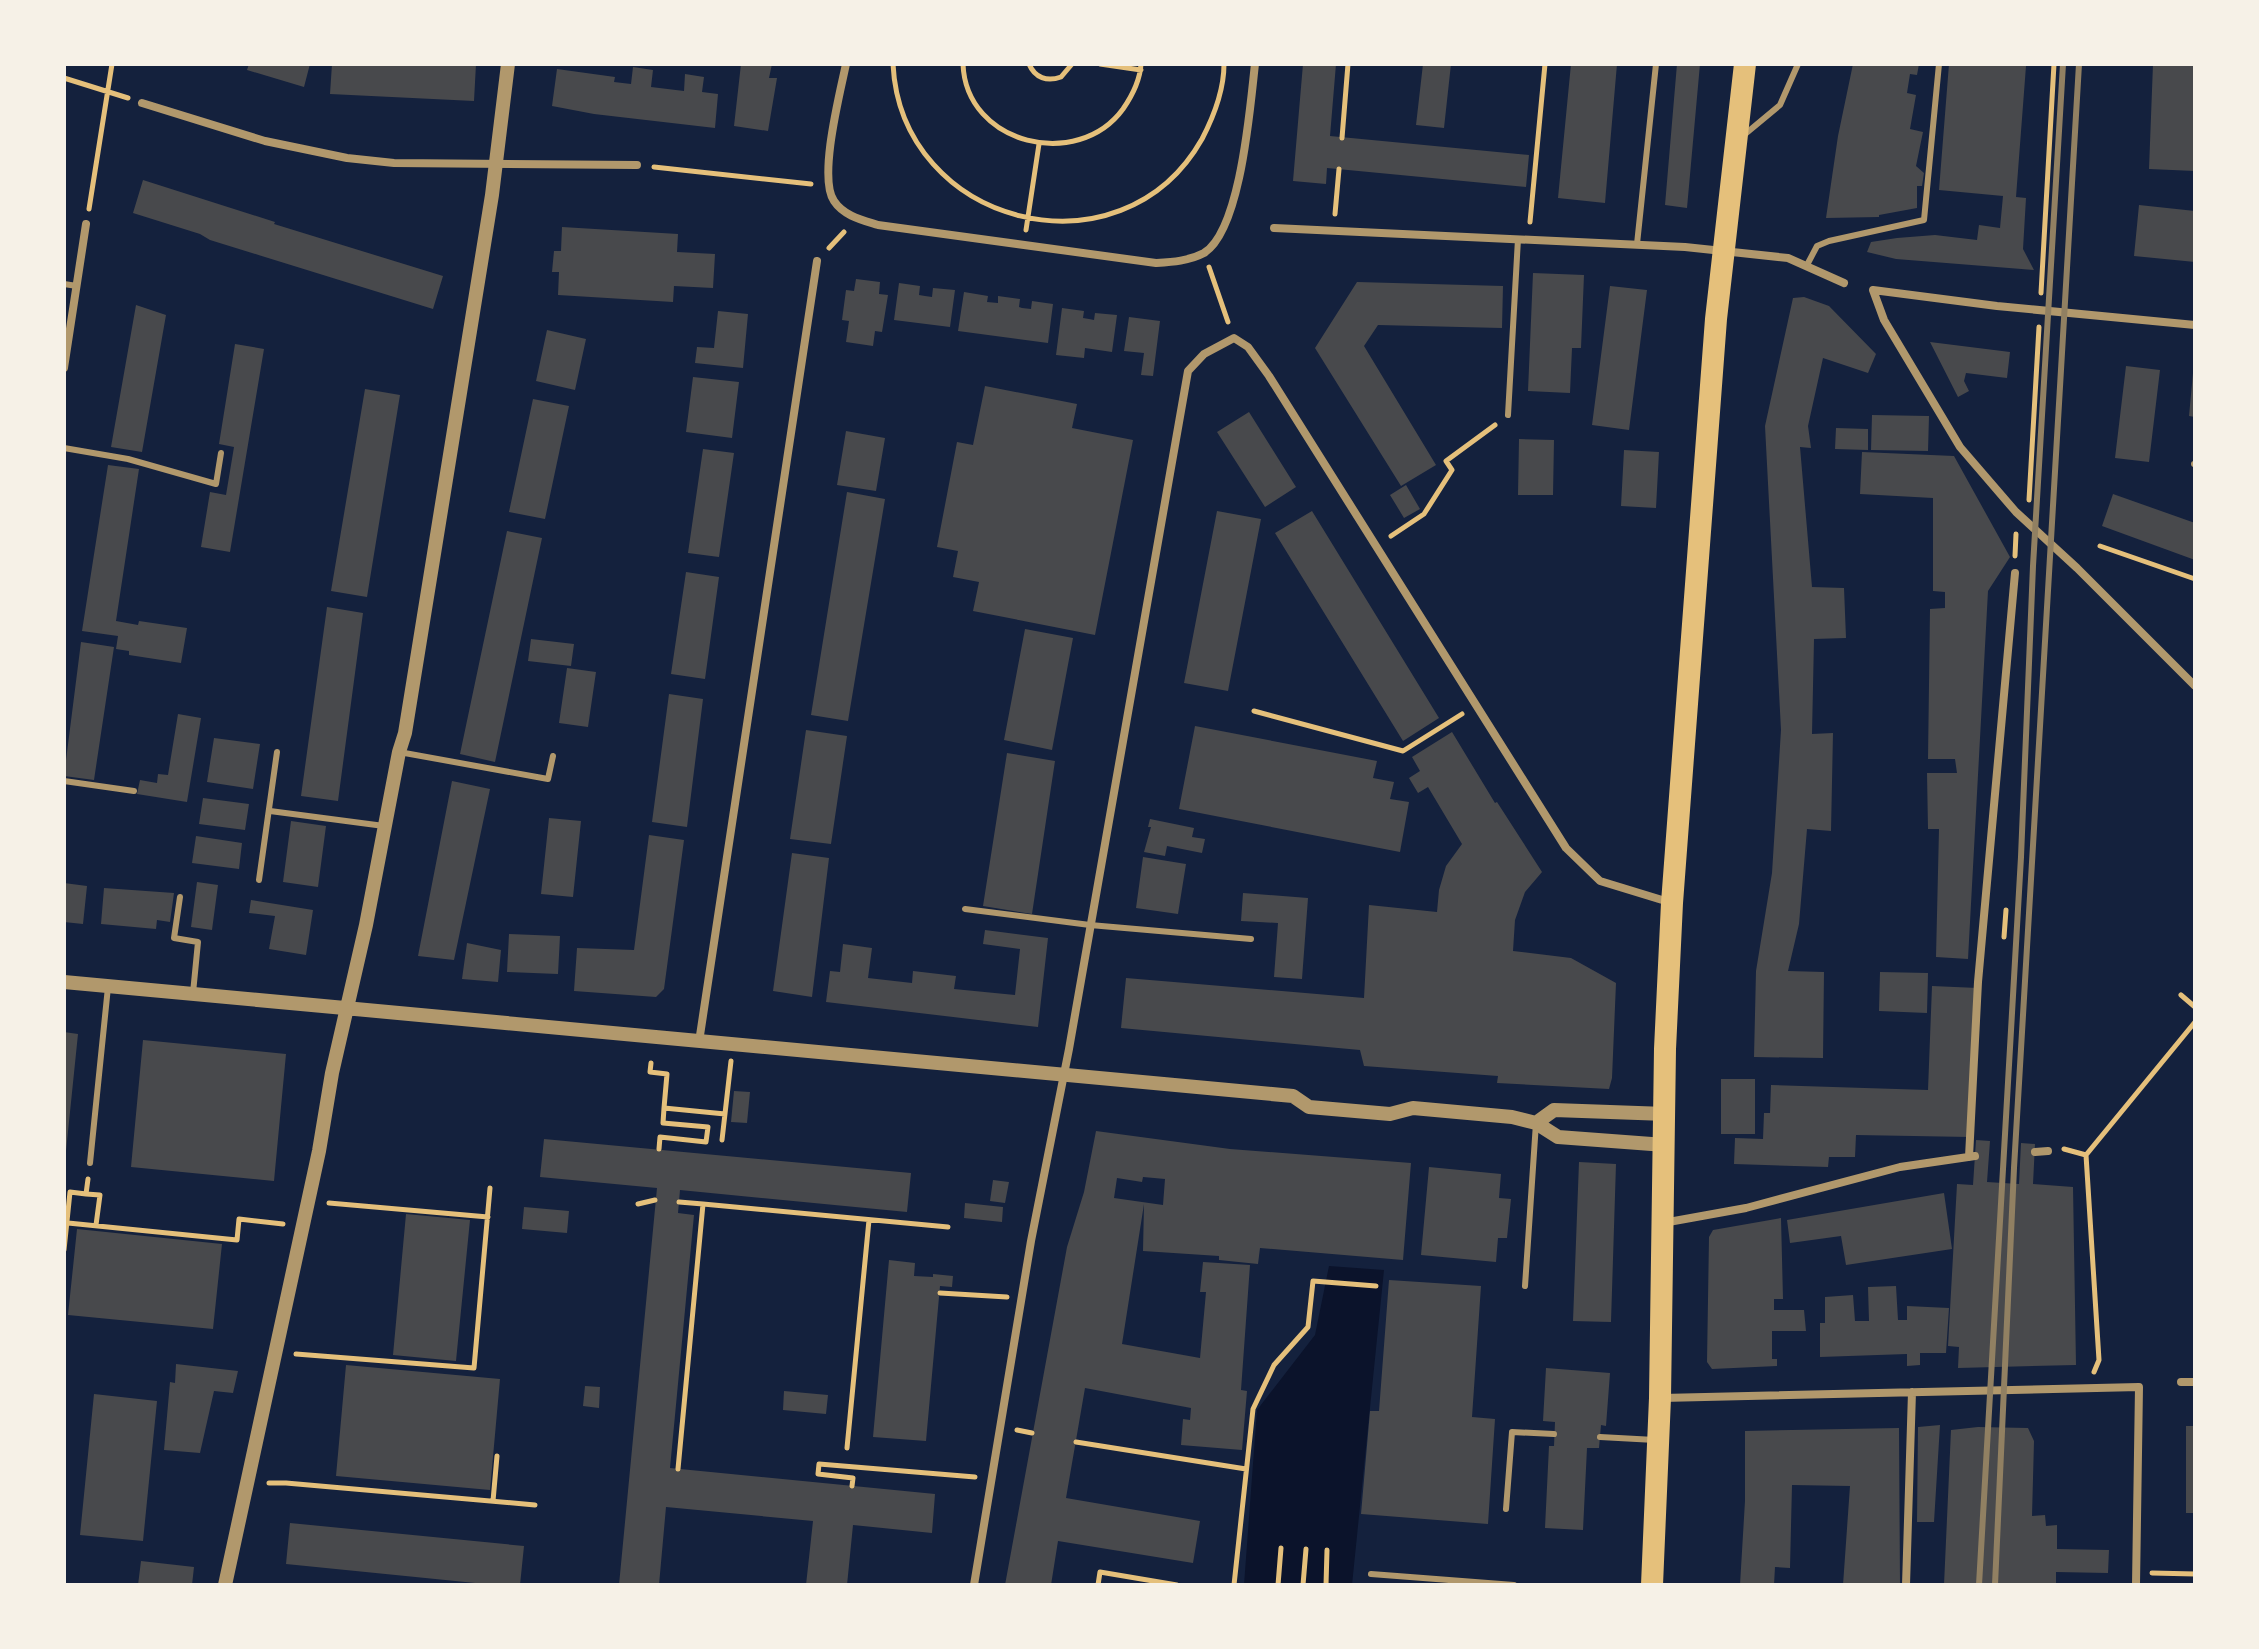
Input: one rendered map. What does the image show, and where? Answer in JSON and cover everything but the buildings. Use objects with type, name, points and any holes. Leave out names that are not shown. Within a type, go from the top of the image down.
[{"type":"highway","points":[[1652,1585],[1659,1440],[1665,1049],[1672,903],[1723,251],[1745,64]]},
{"type":"street","points":[[225,1585],[277,1352],[405,733],[492,195],[508,64]]},
{"type":"street","points":[[846,64],[829,157],[828,185],[833,200],[843,211],[878,225],[1156,263],[1182,261],[1205,252],[1223,232],[1235,196],[1255,64]]},
{"type":"street","points":[[142,103],[265,141],[347,158],[394,163],[637,165]]},
{"type":"street","points":[[64,368],[86,224]]},
{"type":"street","points":[[1274,228],[1637,244],[1723,251],[1788,258],[1844,283]]},
{"type":"street","points":[[699,1042],[817,261]]},
{"type":"street","points":[[2195,325],[1997,306],[1873,290],[1884,320],[1960,447],[2016,512],[2195,686]]},
{"type":"street","points":[[974,1585],[1021,1298],[1064,1076],[1188,371],[1204,354],[1234,338],[1248,347],[1566,848],[1600,881],[1672,903]]},
{"type":"street","points":[[1663,1223],[1746,1208],[1900,1167],[1972,1157],[1978,982],[2015,573]]},
{"type":"street","points":[[64,982],[1293,1096],[1309,1107],[1390,1114],[1413,1108],[1512,1117],[1536,1123],[1558,1137],[1665,1145]]},
{"type":"street","points":[[1536,1123],[1554,1110],[1666,1114]]},
{"type":"street","points":[[2035,1152],[2048,1151]]},
{"type":"street","points":[[2181,1382],[2195,1382]]},
{"type":"street","points":[[1660,1398],[2139,1387],[2136,1585]]},
{"type":"street","points":[[1906,1585],[1912,1392]]},
{"type":"lane","points":[[1637,244],[1656,64]]},
{"type":"lane","points":[[1738,140],[1780,105],[1798,64]]},
{"type":"lane","points":[[1807,265],[1817,246],[1829,241],[1924,220],[1939,64]]},
{"type":"lane","points":[[1508,415],[1523,239]]},
{"type":"lane","points":[[64,284],[77,286]]},
{"type":"lane","points":[[64,448],[128,459],[216,484],[221,453]]},
{"type":"lane","points":[[259,880],[277,752]]},
{"type":"lane","points":[[399,752],[548,779],[553,756]]},
{"type":"lane","points":[[64,781],[134,791]]},
{"type":"lane","points":[[270,811],[384,826]]},
{"type":"lane","points":[[180,897],[174,938],[198,942],[193,994]]},
{"type":"lane","points":[[965,909],[1090,925],[1251,939]]},
{"type":"lane","points":[[90,1163],[108,987]]},
{"type":"lane","points":[[1525,1286],[1536,1123]]},
{"type":"lane","points":[[1506,1509],[1512,1432],[1554,1434]]},
{"type":"lane","points":[[1600,1437],[1659,1440]]},
{"type":"lane","points":[[1371,1574],[1514,1585]]},
{"type":"path","points":[[86,224],[112,64]]},
{"type":"path","points":[[893,64],[901,110],[916,141],[934,166],[955,186],[1004,213],[1047,222],[1068,222],[1091,219],[1132,205],[1150,195],[1178,171],[1196,149],[1210,124],[1222,87],[1224,64]]},
{"type":"path","points":[[963,64],[973,98],[990,120],[1013,136],[1039,144],[1067,144],[1093,135],[1116,119],[1132,96],[1141,67],[1100,64]]},
{"type":"path","points":[[1029,64],[1034,73],[1047,79],[1061,77],[1072,64]]},
{"type":"path","points":[[1342,138],[1348,64]]},
{"type":"path","points":[[1523,239],[1545,64]]},
{"type":"path","points":[[64,78],[107,91]]},
{"type":"path","points":[[1029,210],[1039,144]]},
{"type":"path","points":[[637,165],[828,185]]},
{"type":"path","points":[[1334,222],[1339,169]]},
{"type":"path","points":[[817,261],[856,218]]},
{"type":"path","points":[[1205,252],[1234,338]]},
{"type":"path","points":[[1376,546],[1424,514],[1452,470],[1446,461],[1508,415]]},
{"type":"path","points":[[2015,573],[2016,512]]},
{"type":"path","points":[[2100,546],[2195,579]]},
{"type":"path","points":[[1254,711],[1403,751],[1449,723]]},
{"type":"path","points":[[2181,995],[2195,1007]]},
{"type":"path","points":[[2092,1377],[2099,1360],[2086,1155],[2195,1022]]},
{"type":"path","points":[[651,1063],[650,1072],[667,1074],[663,1123],[708,1127],[706,1142],[660,1137],[659,1149]]},
{"type":"path","points":[[722,1140],[729,1080]]},
{"type":"path","points":[[664,1108],[725,1114]]},
{"type":"path","points":[[86,1194],[90,1163]]},
{"type":"path","points":[[277,1352],[474,1368],[490,1188]]},
{"type":"path","points":[[64,1250],[68,1223],[67,1192],[100,1195],[96,1226]]},
{"type":"path","points":[[638,1204],[655,1200]]},
{"type":"path","points":[[308,1201],[488,1217]]},
{"type":"path","points":[[679,1202],[948,1227]]},
{"type":"path","points":[[678,1469],[703,1204]]},
{"type":"path","points":[[68,1223],[237,1240],[239,1219],[303,1226]]},
{"type":"path","points":[[847,1448],[869,1220]]},
{"type":"path","points":[[1234,1585],[1253,1409],[1274,1365],[1308,1327],[1313,1281],[1376,1286]]},
{"type":"path","points":[[940,1293],[1021,1298]]},
{"type":"path","points":[[1076,1442],[1246,1469]]},
{"type":"path","points":[[493,1501],[497,1456]]},
{"type":"path","points":[[852,1486],[853,1478],[818,1474],[819,1464],[990,1478]]},
{"type":"path","points":[[248,1484],[286,1483],[535,1505]]},
{"type":"path","points":[[1278,1585],[1281,1548]]},
{"type":"path","points":[[1303,1585],[1306,1549]]},
{"type":"path","points":[[1326,1585],[1327,1550]]},
{"type":"path","points":[[1098,1585],[1100,1572],[1177,1585]]},
{"type":"path","points":[[2136,1572],[2195,1574]]},
{"type":"water","points":[[1329,1266],[1384,1270],[1352,1585],[1244,1585],[1257,1410],[1315,1335]]},
{"type":"railway","points":[[1979,1585],[2063,64]]},
{"type":"railway","points":[[1995,1585],[2014,1168],[2079,64]]}]
